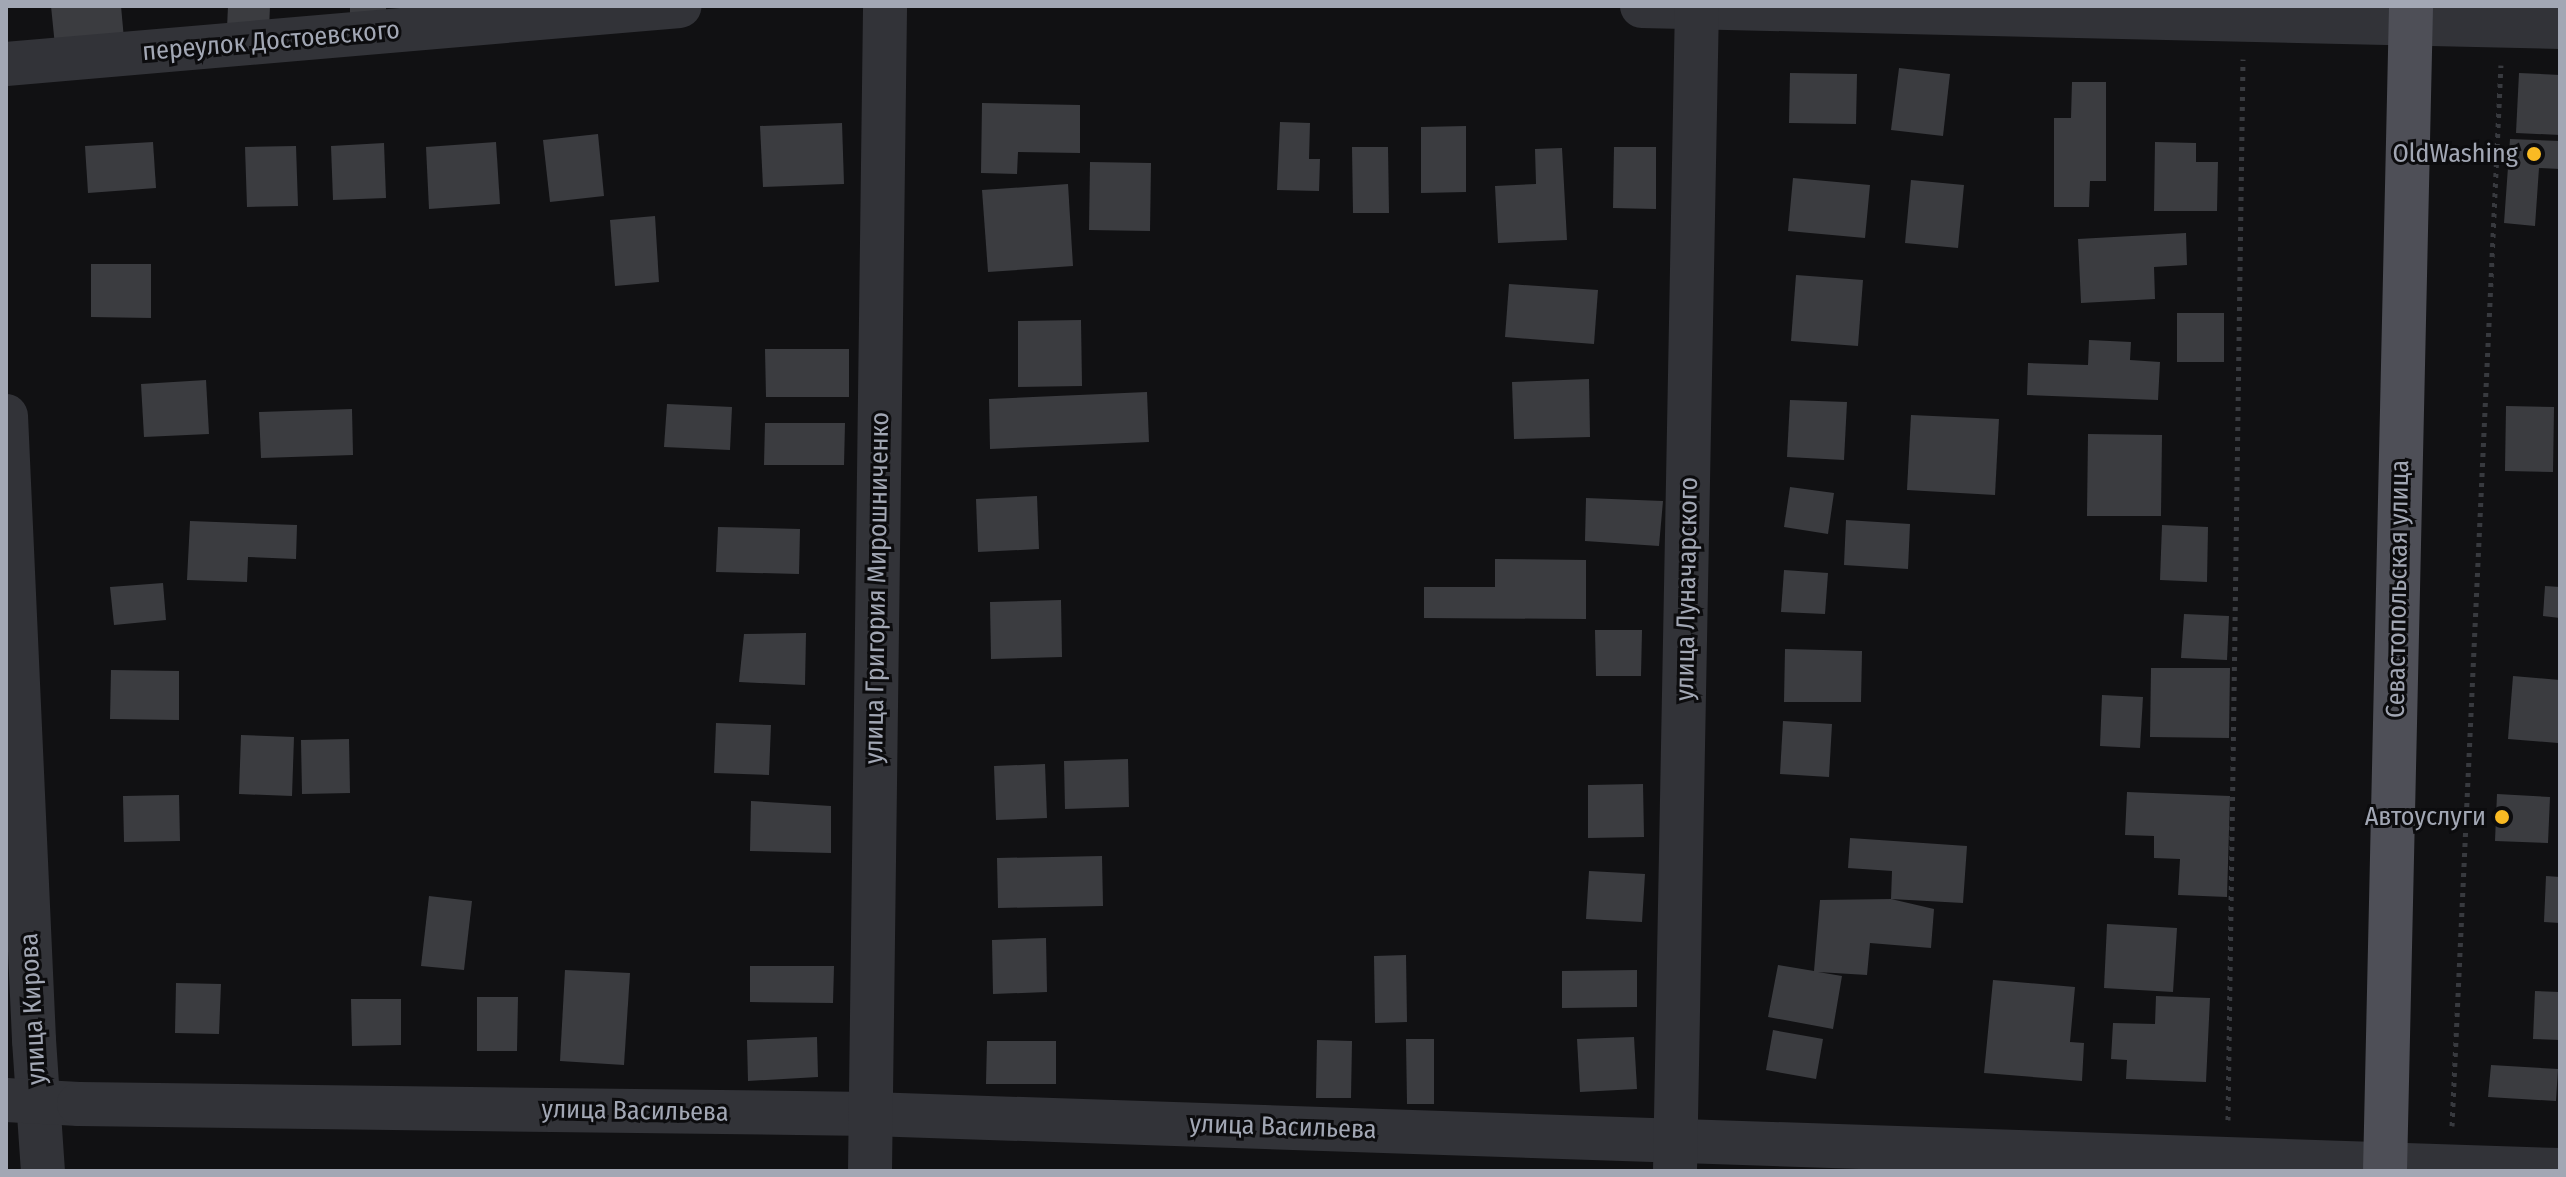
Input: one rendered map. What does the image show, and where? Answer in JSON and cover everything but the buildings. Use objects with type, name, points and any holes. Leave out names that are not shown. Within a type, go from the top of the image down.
[{"type":"main road","name":"Севастопольская улица","points":[[2385,1167],[2410,16]]},
{"type":"street","name":"переулок Достоевского","points":[[6,64],[680,6]]},
{"type":"street","name":"улица Григория Мирошниченко","points":[[870,1171],[885,6]]},
{"type":"street","points":[[1642,6],[2244,21],[2410,16],[2502,26],[2560,27]]},
{"type":"street","name":"улица Луначарского","points":[[1676,1155],[1697,7]]},
{"type":"street","name":"улица Кирова","points":[[6,416],[22,1100],[43,1171]]},
{"type":"street","name":"улица Васильева","points":[[22,1100],[870,1114],[1676,1155],[2560,1170]]},
{"type":"path","points":[[2227,1120],[2244,21]]},
{"type":"path","points":[[2450,1166],[2502,26]]},
{"type":"place","name":"OldWashing","points":[[2534,154]]},
{"type":"place","name":"Автоуслуги","points":[[2502,817]]}]
